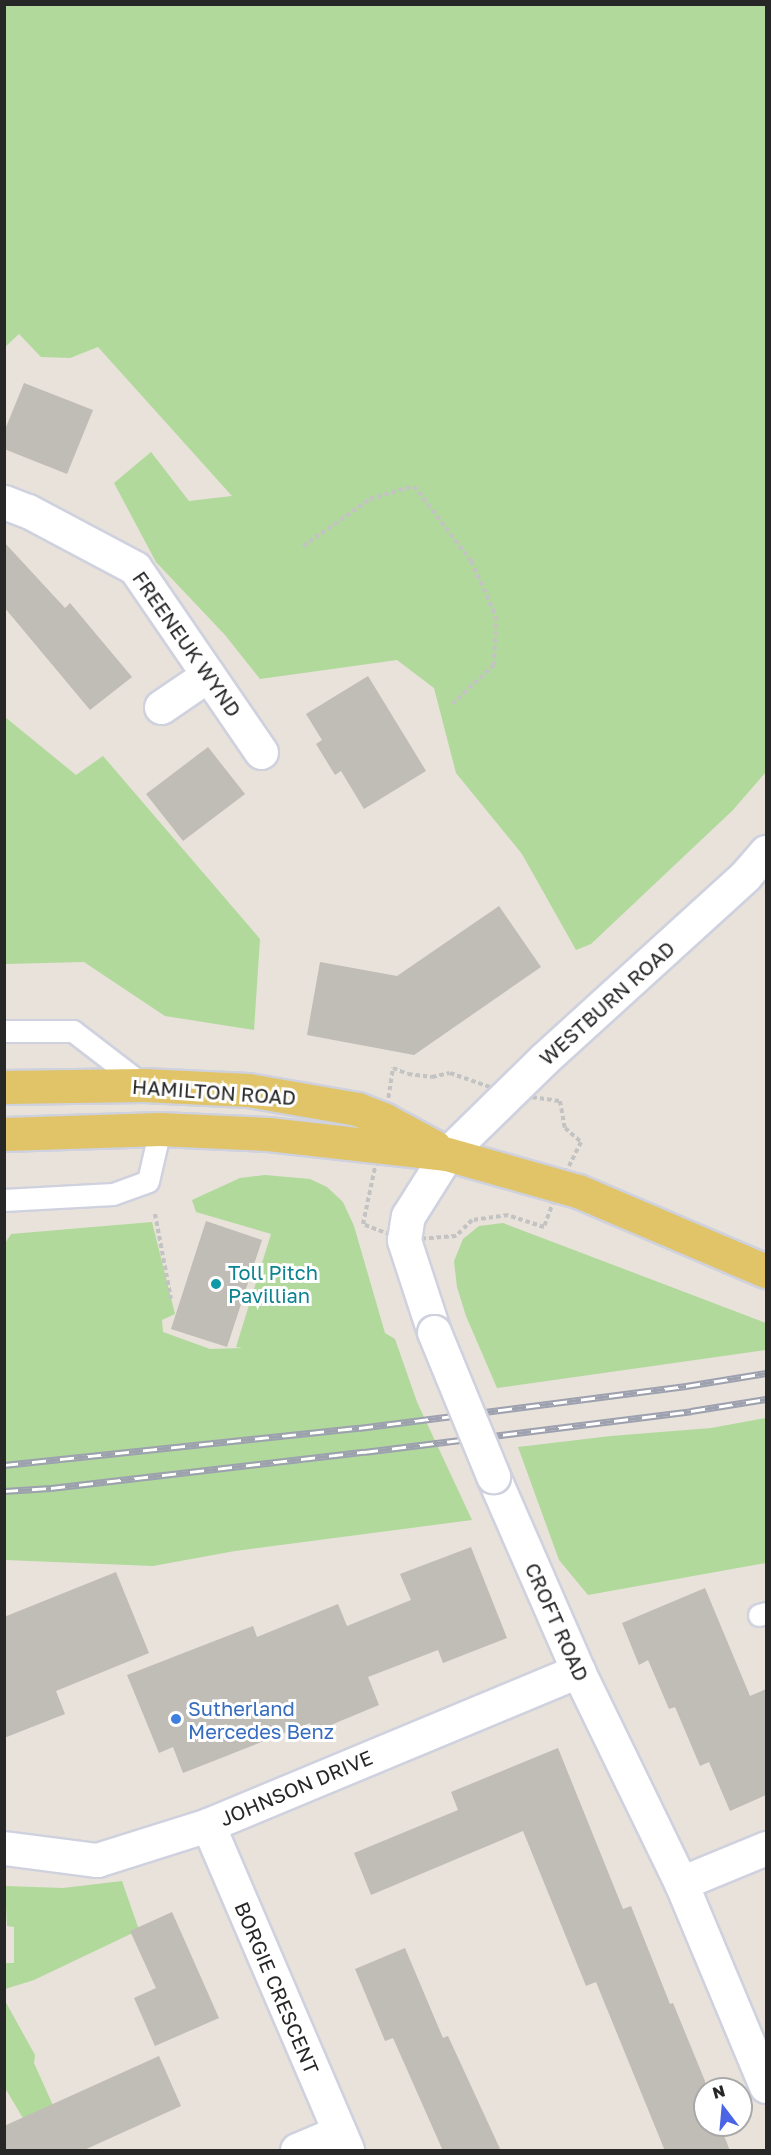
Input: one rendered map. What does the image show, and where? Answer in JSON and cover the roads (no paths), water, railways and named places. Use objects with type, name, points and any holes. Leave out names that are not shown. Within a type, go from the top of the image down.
[{"type":"main road","name":"HAMILTON ROAD","points":[[4,1087],[143,1085],[248,1090],[357,1109],[385,1120],[447,1154]]},
{"type":"main road","name":"HAMILTON ROAD","points":[[4,1134],[160,1129],[268,1134],[447,1154],[578,1191],[766,1272]]},
{"type":"street","name":"FREENEUK WYND","points":[[4,502],[28,511],[135,568],[261,752]]},
{"type":"street","points":[[161,707],[208,675]]},
{"type":"street","name":"WESTBURN ROAD","points":[[447,1154],[544,1059],[737,884],[766,852]]},
{"type":"street","name":"CROFT ROAD","points":[[447,1154],[408,1216],[404,1240],[434,1332],[493,1476],[578,1671],[681,1883],[766,2086]]},
{"type":"street","name":"JOHNSON DRIVE","points":[[4,1848],[97,1860],[208,1825],[578,1671]]},
{"type":"street","name":"BORGIE CRESCENT","points":[[208,1825],[343,2141]]},
{"type":"street","points":[[681,1883],[766,1848]]},
{"type":"street","points":[[297,2151],[343,2141]]},
{"type":"lane","points":[[4,1031],[73,1030],[143,1085]]},
{"type":"lane","points":[[4,1200],[112,1194],[148,1181],[160,1129]]},
{"type":"railway","points":[[4,1465],[359,1428],[686,1386],[766,1373]]},
{"type":"railway","points":[[4,1491],[51,1488],[364,1452],[691,1411],[766,1399]]},
{"type":"place","name":"Toll Pitch Pavillian","points":[[216,1284]]},
{"type":"place","name":"Sutherland Mercedes Benz","points":[[176,1719]]}]
